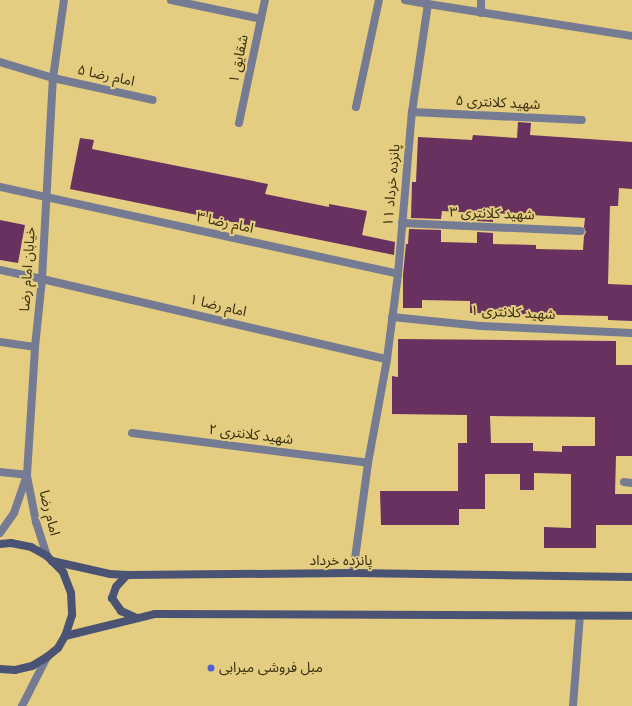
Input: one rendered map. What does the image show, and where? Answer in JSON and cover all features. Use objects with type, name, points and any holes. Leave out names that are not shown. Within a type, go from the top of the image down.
[{"type":"main road","points":[[0,544],[11,543],[30,547],[50,558],[63,572],[71,593],[72,615],[65,636],[58,648],[47,657],[32,666],[15,670],[0,669]]},
{"type":"main road","name":"پانزده خرداد","points":[[50,558],[110,574],[126,575],[353,573],[632,577]]},
{"type":"main road","points":[[126,575],[116,587],[112,598],[121,611],[137,618]]},
{"type":"main road","points":[[65,636],[137,618],[163,614],[632,616]]},
{"type":"street","name":"خیابان امام رضا","points":[[0,533],[14,513],[27,475],[35,347],[42,279],[53,78],[64,0]]},
{"type":"street","points":[[171,0],[260,19]]},
{"type":"street","name":"شقایق ۱","points":[[238,123],[265,0]]},
{"type":"street","points":[[356,107],[378,0]]},
{"type":"street","points":[[405,0],[632,36]]},
{"type":"street","points":[[480,13],[481,0]]},
{"type":"street","name":"پانزده خرداد ۱۱","points":[[353,573],[368,463],[387,359],[398,274],[412,112],[428,4]]},
{"type":"street","name":"امام رضا ۵","points":[[0,62],[53,78],[153,100]]},
{"type":"street","name":"شهید کلانتری ۵","points":[[412,112],[582,120]]},
{"type":"street","name":"امام رضا ۳","points":[[0,187],[398,274]]},
{"type":"street","name":"شهید کلانتری ۳","points":[[402,223],[581,231]]},
{"type":"street","name":"امام رضا ۱","points":[[0,270],[387,359]]},
{"type":"street","name":"شهید کلانتری ۱","points":[[392,317],[481,326],[632,333]]},
{"type":"street","points":[[0,342],[35,347]]},
{"type":"street","name":"شهید کلانتری ۲","points":[[132,433],[368,463]]},
{"type":"street","points":[[0,472],[27,475]]},
{"type":"street","name":"امام رضا","points":[[27,475],[36,522],[50,558]]},
{"type":"street","points":[[573,706],[580,616]]},
{"type":"street","points":[[22,706],[47,657]]},
{"type":"building","points":[[518,122],[531,123],[530,135],[632,142],[632,189],[619,188],[618,206],[610,206],[608,284],[632,285],[632,321],[608,320],[608,316],[470,313],[470,301],[422,300],[422,308],[403,308],[403,275],[409,229],[441,230],[441,242],[477,243],[477,232],[493,233],[493,244],[536,245],[536,249],[583,250],[584,236],[586,232],[584,227],[585,218],[493,213],[493,222],[477,221],[477,213],[442,211],[441,219],[411,218],[412,182],[416,182],[418,137],[472,140],[473,135],[517,138]]},
{"type":"building","points":[[80,138],[94,140],[92,149],[268,184],[265,194],[329,207],[329,204],[367,211],[362,235],[395,242],[394,255],[70,189]]},
{"type":"building","points":[[0,220],[25,225],[18,263],[0,260]]},
{"type":"building","points":[[398,339],[616,341],[616,365],[632,365],[632,456],[616,456],[615,494],[632,494],[632,525],[596,525],[596,548],[544,548],[544,527],[571,528],[571,474],[534,473],[534,490],[520,490],[520,474],[485,474],[485,509],[459,509],[459,525],[381,525],[380,491],[458,491],[458,443],[467,443],[467,415],[392,414],[392,376],[398,377]],"holes":[[[490,416],[595,417],[595,446],[562,446],[562,452],[533,451],[533,443],[491,443]]]},
{"type":"place","name":"مبل فروشی میرابی","points":[[211,668]]}]
